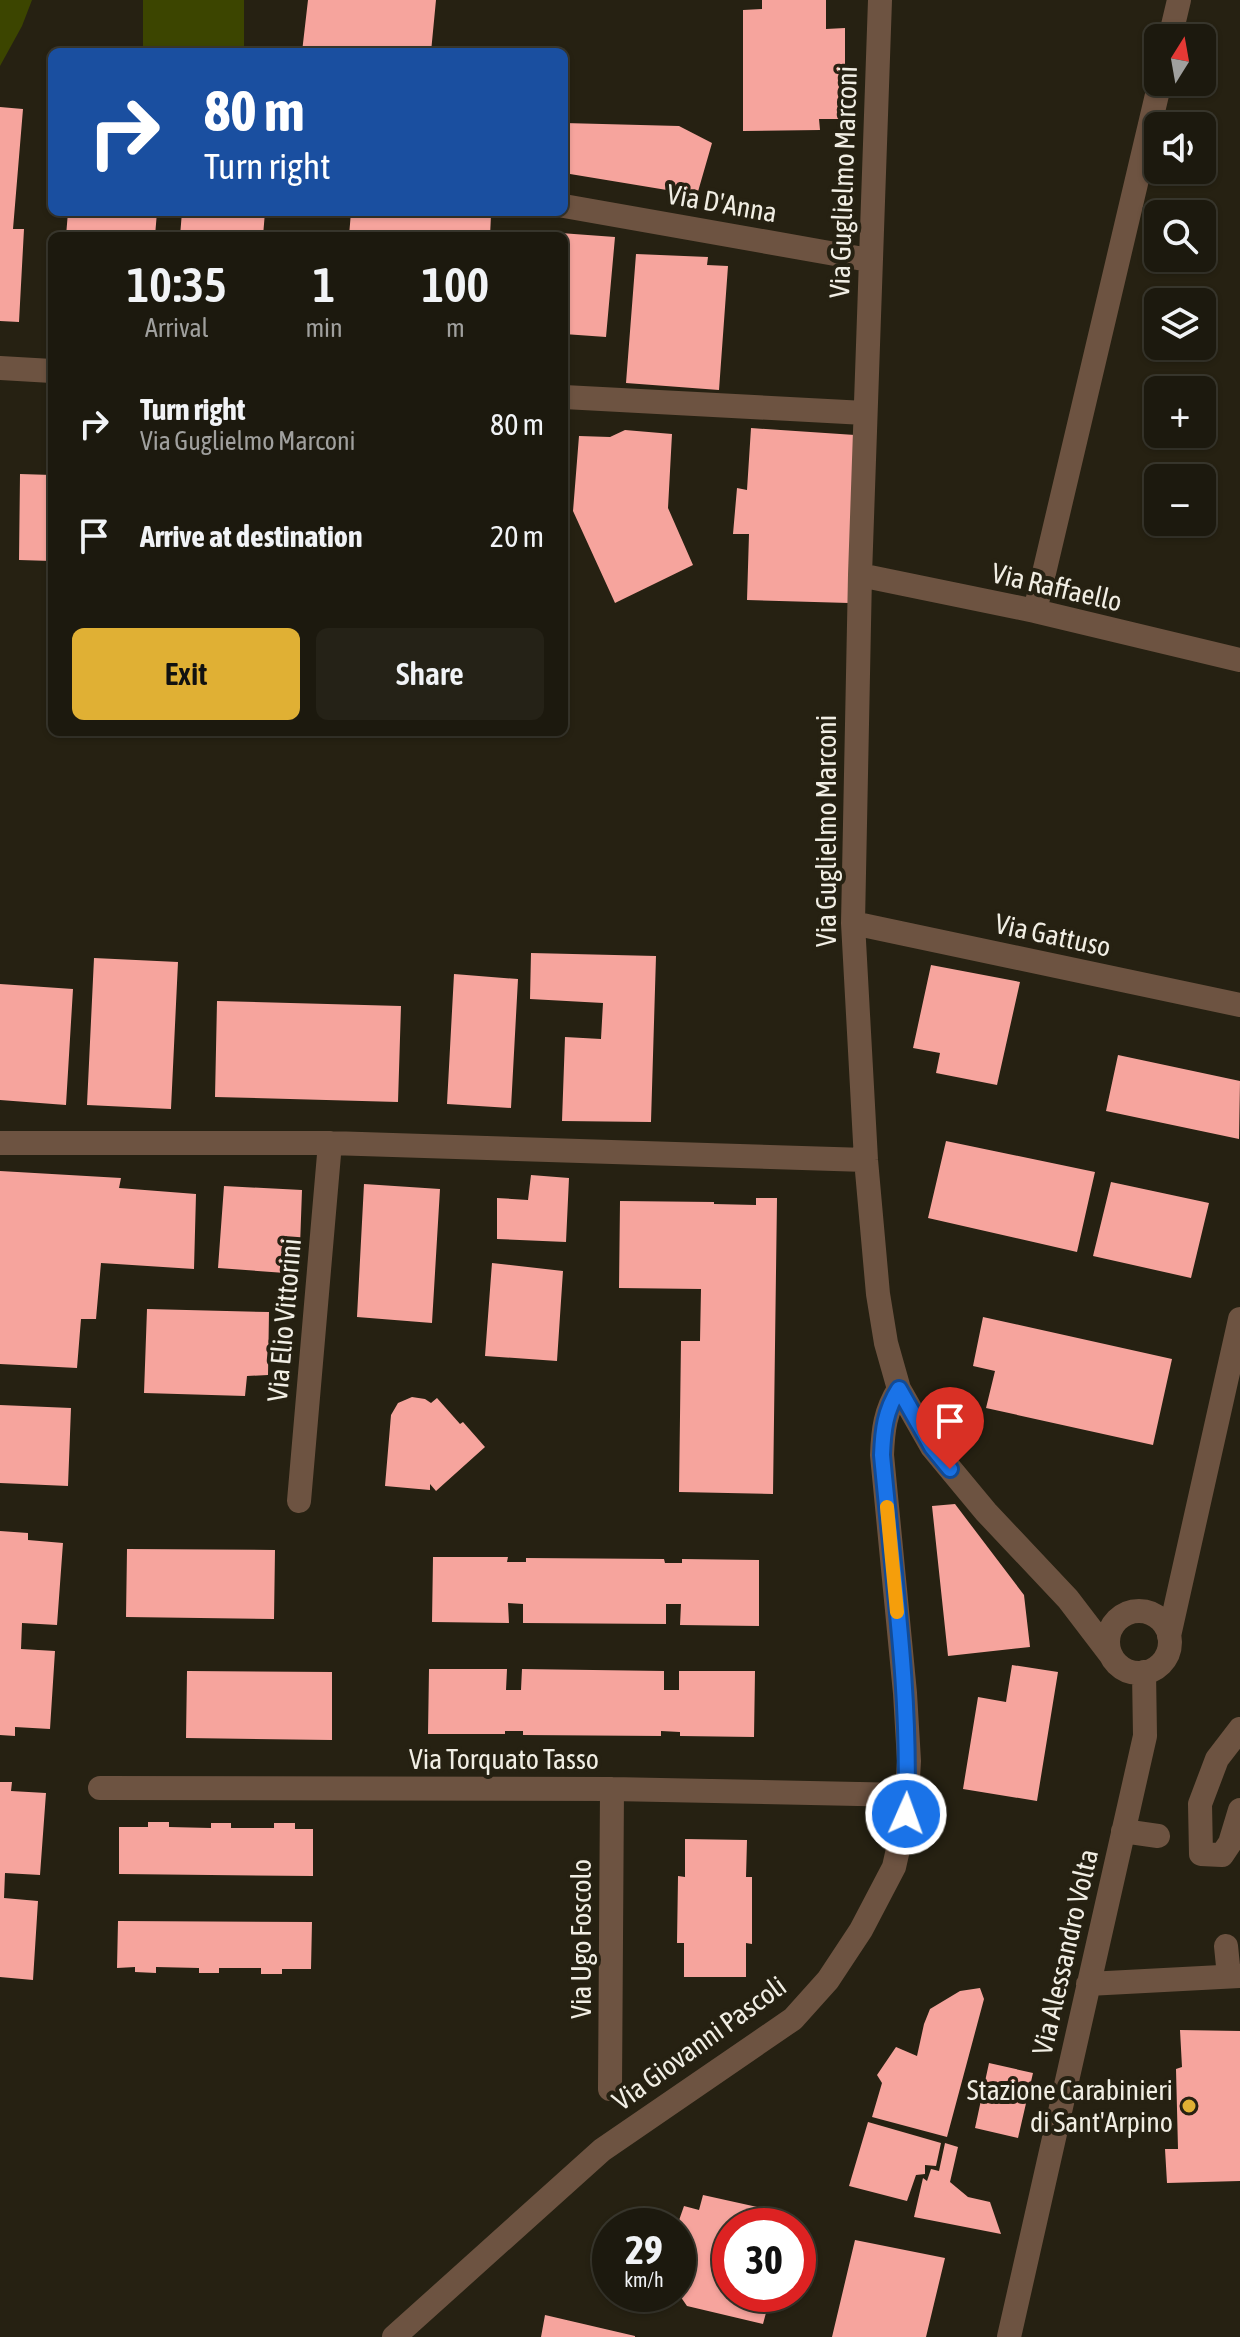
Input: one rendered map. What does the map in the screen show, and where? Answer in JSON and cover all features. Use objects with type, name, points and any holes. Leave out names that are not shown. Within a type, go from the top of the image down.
[{"type":"street","name":"Via Guglielmo Marconi","points":[[880,0],[869,260],[853,923],[866,1160],[878,1294],[886,1343],[899,1389],[932,1447],[986,1512],[1068,1599],[1110,1654]]},
{"type":"street","points":[[1173,24],[1179,0]]},
{"type":"street","points":[[1035,611],[1157,96]]},
{"type":"street","name":"Via D'Anna","points":[[568,207],[869,260]]},
{"type":"street","points":[[0,368],[48,371]]},
{"type":"street","points":[[568,397],[865,413]]},
{"type":"street","name":"Via Raffaello","points":[[860,575],[1035,611],[1240,660]]},
{"type":"street","name":"Via Gattuso","points":[[853,923],[1240,1005]]},
{"type":"street","points":[[0,1143],[330,1143],[866,1160]]},
{"type":"street","name":"Via Elio Vittorini","points":[[299,1501],[330,1143]]},
{"type":"street","points":[[1169,1636],[1159,1618],[1150,1613],[1130,1612],[1121,1617],[1109,1634],[1110,1654],[1124,1669],[1144,1672],[1161,1663],[1167,1655],[1240,1319]]},
{"type":"street","name":"Via Giovanni Pascoli","points":[[394,2337],[602,2150],[793,2019],[828,1980],[861,1930],[894,1867],[906,1814],[909,1761],[905,1693],[882,1455],[883,1424],[899,1389]]},
{"type":"street","name":"Via Guglielmo Marconi","points":[[1068,1599],[1121,1617]]},
{"type":"street","name":"Via Alessandro Volta","points":[[1009,2337],[1145,1736],[1144,1672]]},
{"type":"street","points":[[1240,1729],[1217,1759],[1200,1804],[1201,1854],[1222,1855],[1230,1843],[1240,1810]]},
{"type":"street","name":"Via Torquato Tasso","points":[[100,1788],[612,1789],[907,1795]]},
{"type":"street","name":"Via Ugo Foscolo","points":[[610,2089],[612,1789]]},
{"type":"street","points":[[1123,1831],[1158,1836]]},
{"type":"street","points":[[1088,1984],[1234,1976],[1226,1946]]},
{"type":"green space","points":[[0,0],[32,0],[0,66]]},
{"type":"green space","points":[[143,0],[244,0],[244,48],[143,48]]},
{"type":"building","points":[[308,0],[436,0],[431,48],[302,48]]},
{"type":"building","points":[[762,0],[826,0],[826,29],[845,28],[845,119],[819,119],[820,130],[743,131],[743,10],[762,9]]},
{"type":"building","points":[[0,107],[23,109],[13,229],[24,229],[19,322],[0,321]]},
{"type":"building","points":[[568,123],[679,126],[712,143],[697,195],[568,174]]},
{"type":"building","points":[[68,216],[157,216],[155,232],[66,232]]},
{"type":"building","points":[[182,216],[265,216],[263,232],[180,232]]},
{"type":"building","points":[[351,216],[491,216],[490,232],[349,232]]},
{"type":"building","points":[[568,234],[615,237],[606,337],[568,334]]},
{"type":"building","points":[[636,254],[708,257],[707,265],[728,266],[719,390],[626,383]]},
{"type":"building","points":[[751,428],[855,435],[849,603],[747,600],[749,534],[733,534],[737,488],[747,490]]},
{"type":"building","points":[[625,430],[672,434],[668,508],[693,565],[615,603],[573,511],[579,436],[610,437]]},
{"type":"building","points":[[20,474],[48,475],[48,561],[19,560]]},
{"type":"building","points":[[531,953],[656,956],[651,1122],[562,1121],[565,1037],[601,1039],[603,1003],[530,999]]},
{"type":"building","points":[[94,958],[178,962],[171,1109],[87,1105]]},
{"type":"building","points":[[931,965],[1020,982],[997,1085],[936,1073],[940,1053],[913,1048]]},
{"type":"building","points":[[454,974],[518,979],[511,1108],[447,1104]]},
{"type":"building","points":[[0,984],[73,989],[66,1105],[0,1100]]},
{"type":"building","points":[[217,1001],[401,1006],[398,1102],[215,1097]]},
{"type":"building","points":[[1118,1055],[1240,1081],[1239,1139],[1106,1111]]},
{"type":"building","points":[[946,1141],[1095,1172],[1077,1252],[928,1218]]},
{"type":"building","points":[[0,1171],[121,1178],[119,1188],[196,1194],[194,1269],[101,1263],[96,1319],[81,1319],[77,1368],[0,1364]]},
{"type":"building","points":[[531,1175],[569,1178],[566,1242],[497,1239],[497,1198],[528,1200]]},
{"type":"building","points":[[1111,1182],[1209,1203],[1191,1278],[1093,1256]]},
{"type":"building","points":[[364,1184],[440,1189],[432,1323],[357,1317]]},
{"type":"building","points":[[224,1186],[302,1190],[299,1274],[218,1268]]},
{"type":"building","points":[[756,1198],[777,1198],[773,1494],[679,1492],[681,1341],[700,1341],[701,1289],[619,1288],[620,1201],[756,1205]]},
{"type":"building","points":[[492,1263],[563,1271],[557,1361],[485,1356]]},
{"type":"building","points":[[147,1309],[269,1312],[268,1375],[247,1376],[245,1396],[144,1393]]},
{"type":"building","points":[[983,1317],[1172,1359],[1153,1445],[986,1408],[995,1371],[973,1366]]},
{"type":"building","points":[[412,1397],[431,1403],[437,1398],[485,1447],[436,1491],[430,1484],[430,1490],[385,1486],[391,1415],[398,1403]]},
{"type":"building","points":[[0,1405],[71,1408],[68,1486],[0,1483]]},
{"type":"building","points":[[955,1504],[1024,1595],[1030,1647],[948,1656],[932,1506]]},
{"type":"building","points":[[0,1531],[28,1533],[28,1540],[63,1543],[57,1625],[22,1623],[21,1649],[55,1651],[50,1729],[15,1727],[15,1736],[0,1735]]},
{"type":"building","points":[[127,1549],[275,1550],[274,1619],[126,1617]]},
{"type":"building","points":[[433,1557],[508,1557],[507,1562],[526,1562],[526,1558],[664,1559],[665,1563],[682,1563],[682,1559],[759,1560],[759,1626],[680,1625],[681,1604],[666,1604],[666,1624],[523,1623],[523,1604],[508,1603],[509,1623],[432,1622]]},
{"type":"building","points":[[1012,1665],[1058,1672],[1037,1801],[963,1789],[978,1697],[1006,1702]]},
{"type":"building","points":[[429,1669],[507,1669],[506,1690],[521,1690],[522,1669],[664,1671],[664,1690],[679,1690],[679,1671],[755,1671],[754,1737],[680,1736],[680,1732],[661,1731],[661,1736],[523,1735],[523,1731],[505,1731],[505,1734],[428,1734]]},
{"type":"building","points":[[187,1671],[332,1672],[332,1740],[186,1738]]},
{"type":"building","points":[[0,1782],[12,1782],[11,1791],[46,1793],[40,1875],[5,1873],[4,1898],[38,1901],[33,1980],[0,1977]]},
{"type":"building","points":[[148,1822],[169,1822],[169,1827],[211,1828],[211,1823],[231,1823],[231,1828],[274,1828],[274,1823],[295,1823],[295,1829],[313,1829],[313,1876],[119,1874],[119,1827],[148,1827]]},
{"type":"building","points":[[685,1839],[747,1840],[746,1877],[752,1877],[752,1944],[746,1943],[746,1977],[684,1977],[684,1943],[677,1943],[678,1876],[685,1877]]},
{"type":"building","points":[[118,1921],[312,1922],[311,1969],[282,1969],[282,1974],[261,1974],[261,1968],[219,1968],[219,1973],[199,1973],[199,1968],[156,1967],[156,1973],[135,1972],[135,1967],[117,1968]]},
{"type":"building","points":[[980,1988],[984,1999],[947,2137],[872,2117],[882,2083],[877,2075],[896,2047],[917,2056],[930,2009],[960,1991]]},
{"type":"building","points":[[1180,2030],[1240,2031],[1240,2181],[1167,2183],[1165,2149],[1178,2149],[1176,2069],[1182,2067]]},
{"type":"building","points":[[989,2063],[1033,2073],[1018,2138],[975,2128]]},
{"type":"building","points":[[868,2122],[941,2143],[936,2166],[925,2165],[925,2174],[916,2175],[907,2201],[849,2186]]},
{"type":"building","points":[[945,2143],[958,2147],[950,2182],[968,2197],[990,2202],[1001,2234],[914,2217],[923,2178],[927,2181],[931,2169],[939,2171]]},
{"type":"building","points":[[703,2195],[762,2208],[712,2208],[712,2312],[696,2308],[696,2209],[699,2210]]},
{"type":"building","points":[[855,2240],[945,2258],[926,2337],[832,2337]]},
{"type":"building","points":[[712,2312],[766,2312],[763,2324]]},
{"type":"building","points":[[545,2315],[635,2336],[635,2337],[541,2337]]},
{"type":"slow traffic","points":[[887,1507],[897,1612]]},
{"type":"place","name":"Stazione Carabinieri di Sant'Arpino","points":[[1189,2106]]},
{"type":"route","points":[[906,1814],[909,1761],[905,1693],[882,1455],[883,1424],[899,1389],[932,1447],[950,1469]]}]
